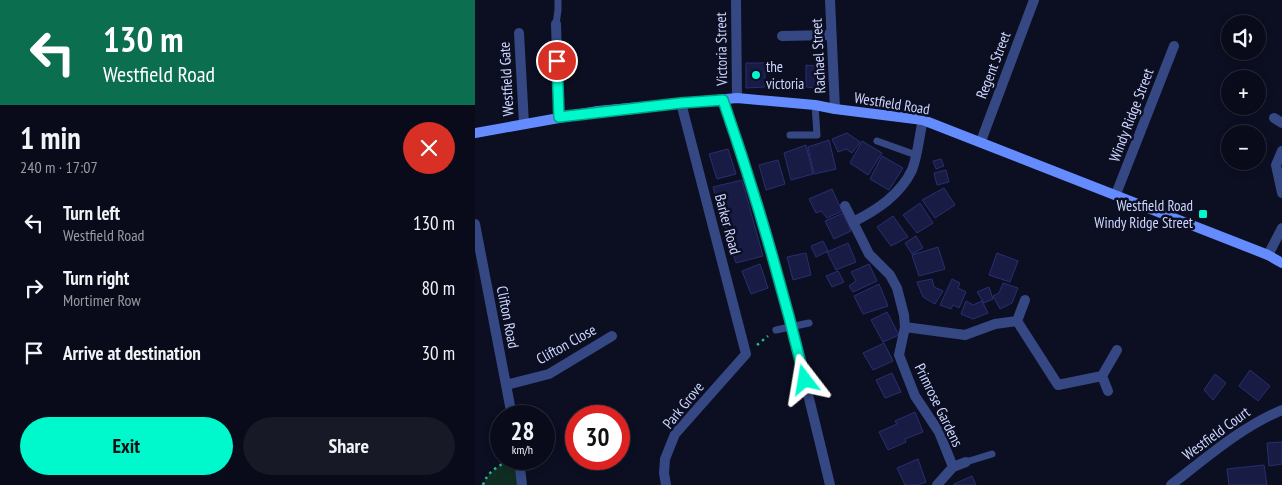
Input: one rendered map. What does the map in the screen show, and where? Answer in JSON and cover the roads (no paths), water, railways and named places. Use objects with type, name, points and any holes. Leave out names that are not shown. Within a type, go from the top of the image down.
[{"type":"main road","name":"Westfield Road","points":[[475,133],[559,117],[737,98],[815,105],[835,110],[923,120],[1116,194],[1282,262]]},
{"type":"street","name":"Victoria Street","points":[[736,0],[737,98]]},
{"type":"street","name":"Rachael Street","points":[[830,0],[835,110]]},
{"type":"street","name":"Regent Street","points":[[981,142],[1034,0]]},
{"type":"street","points":[[556,24],[559,117]]},
{"type":"street","name":"Westfield Gate","points":[[519,34],[524,124]]},
{"type":"street","points":[[782,36],[831,35]]},
{"type":"street","name":"Windy Ridge Street","points":[[1116,194],[1174,46]]},
{"type":"street","points":[[723,100],[746,165],[792,327],[831,485]]},
{"type":"street","name":"Barker Road","points":[[681,103],[746,354]]},
{"type":"street","points":[[853,222],[872,212],[890,199],[902,185],[912,170],[923,120]]},
{"type":"street","points":[[1282,151],[1276,165],[1282,193]]},
{"type":"street","name":"Primrose Gardens","points":[[845,206],[869,254],[890,275],[897,288],[905,315],[905,327],[899,355],[915,396],[939,432],[953,467]]},
{"type":"street","name":"Clifton Road","points":[[475,224],[477,246],[510,405]]},
{"type":"street","points":[[1268,255],[1282,228]]},
{"type":"street","points":[[1017,321],[1025,300]]},
{"type":"street","points":[[905,327],[965,334],[995,324],[1017,321]]},
{"type":"street","points":[[1017,321],[1058,385],[1102,376],[1117,350]]},
{"type":"street","name":"Clifton Close","points":[[506,385],[549,374],[611,336]]},
{"type":"street","name":"Park Grove","points":[[666,485],[664,473],[665,459],[675,434],[746,354]]},
{"type":"street","points":[[1102,376],[1108,391]]},
{"type":"street","name":"Westfield Court","points":[[1171,485],[1264,417],[1282,410]]},
{"type":"street","name":"Primrose Gardens","points":[[937,485],[953,467],[966,462]]},
{"type":"street","points":[[520,470],[522,485]]},
{"type":"lane","points":[[556,24],[558,0]]},
{"type":"lane","points":[[790,135],[817,135],[815,105]]},
{"type":"lane","points":[[877,141],[915,155]]},
{"type":"lane","points":[[776,330],[809,323]]},
{"type":"lane","points":[[966,462],[992,454]]},
{"type":"place","name":"the victoria","points":[[756,75]]},
{"type":"place","name":"Westfield Road Windy Ridge Street","points":[[1203,214]]}]
